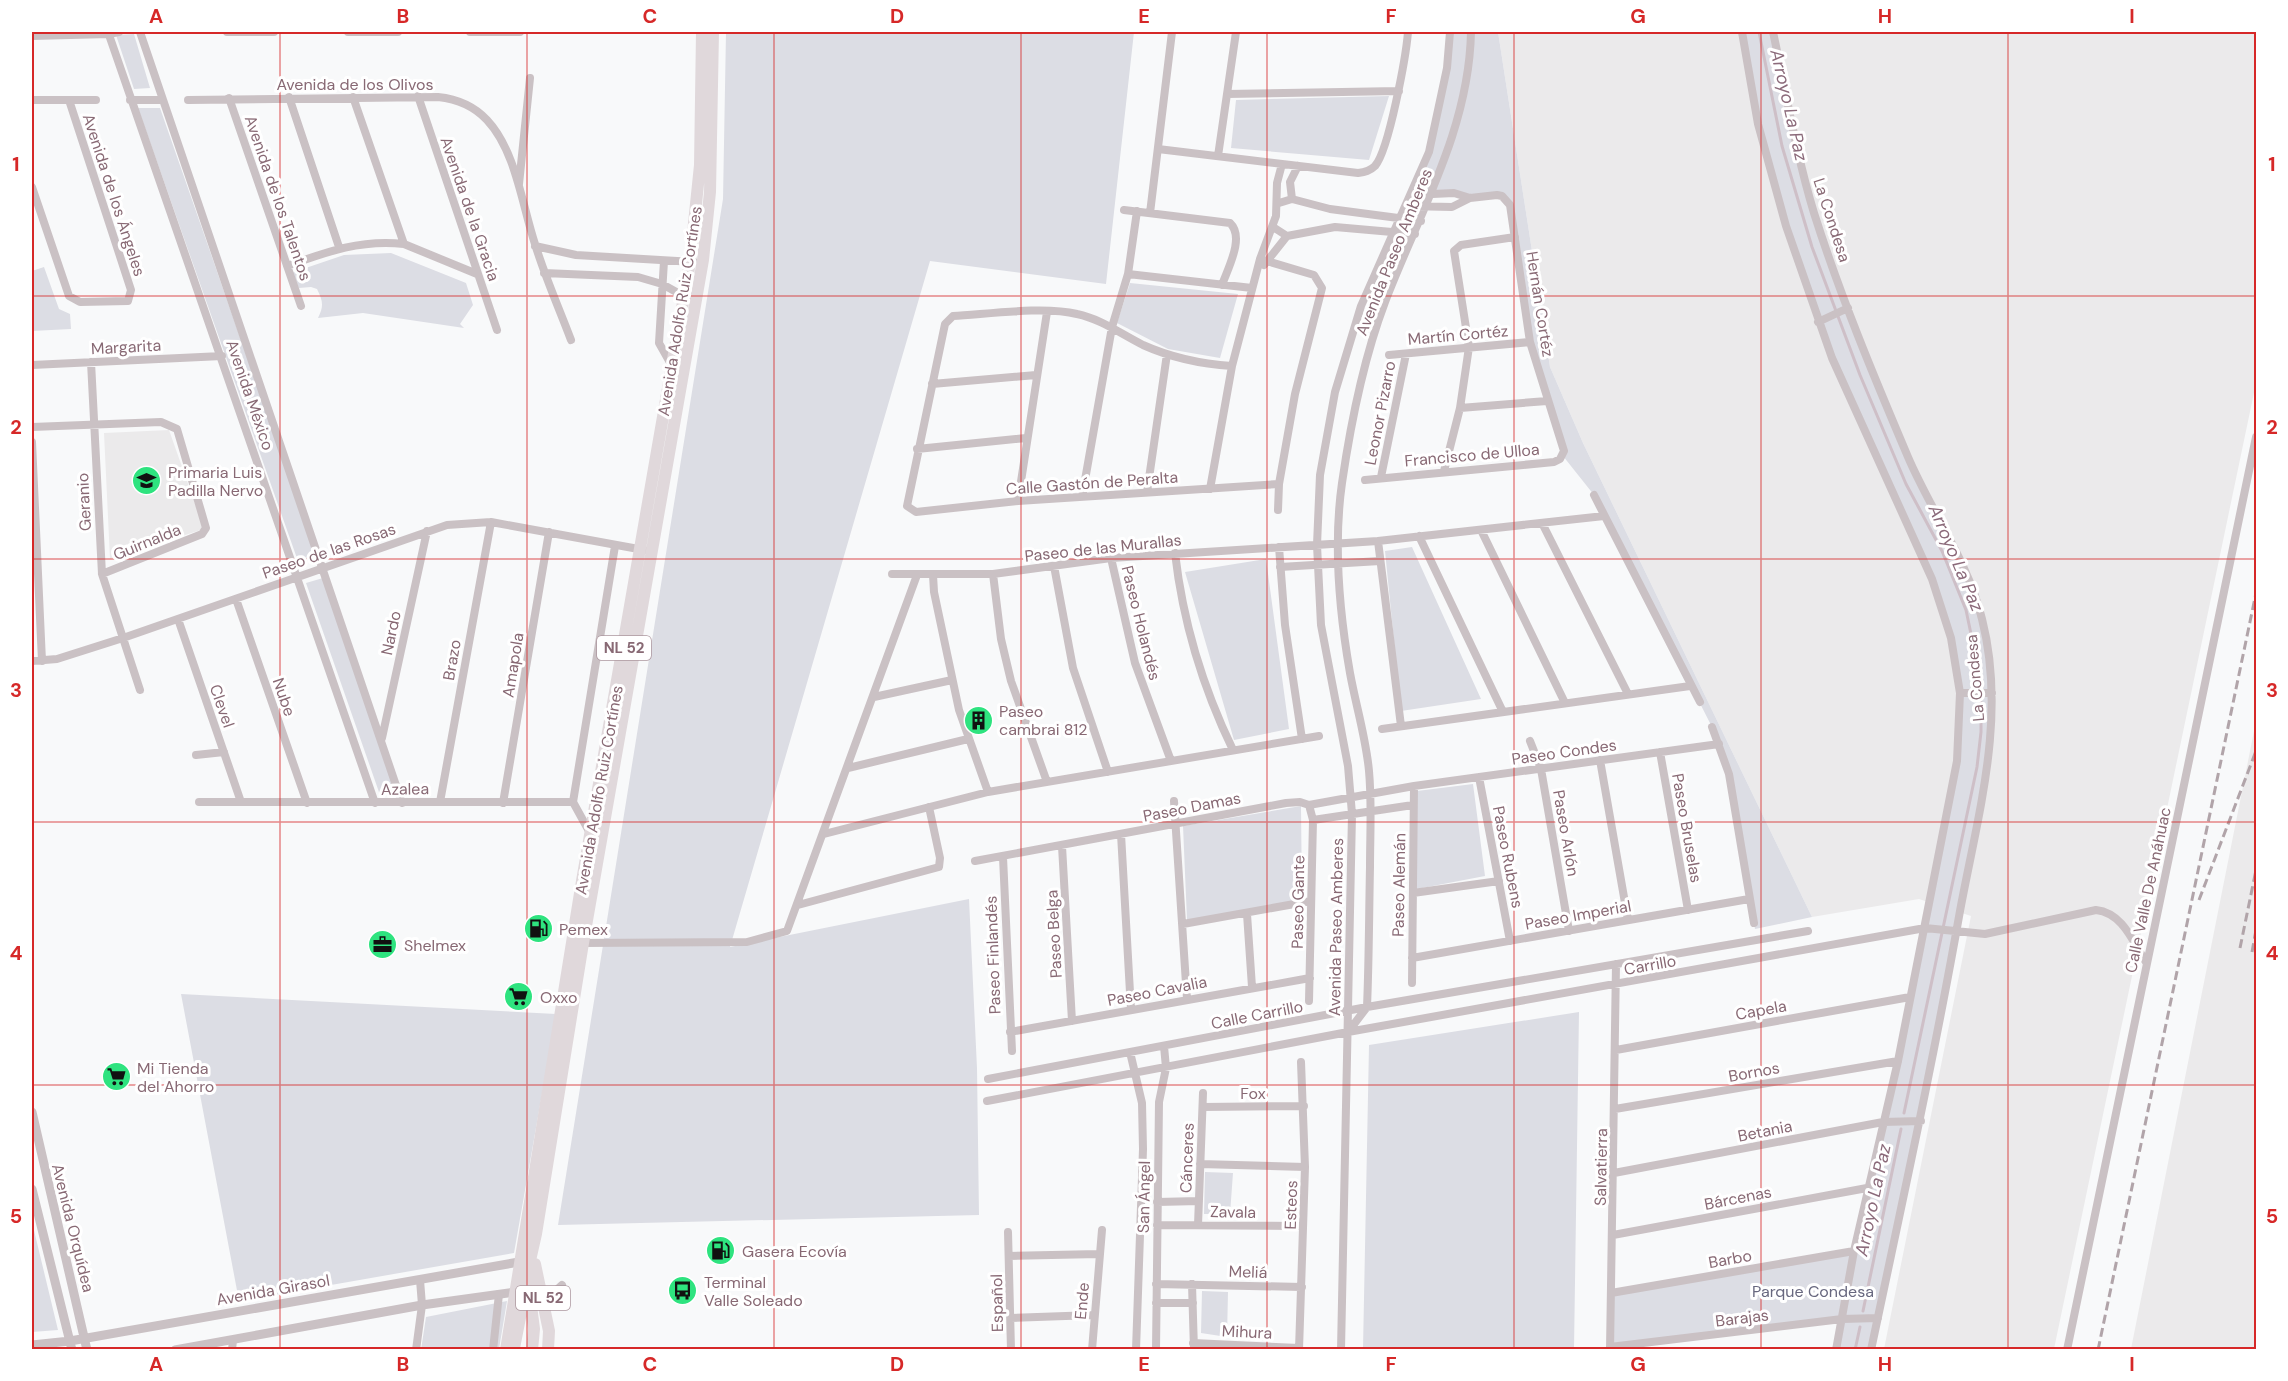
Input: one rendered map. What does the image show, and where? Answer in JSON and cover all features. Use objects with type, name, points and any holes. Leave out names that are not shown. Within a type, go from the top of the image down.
[{"type":"main road","name":"Avenida Adolfo Ruiz Cortínes","points":[[548,1350],[547,1322],[541,1288],[527,1264],[523,1245],[578,943],[591,836],[647,551],[673,367],[692,294],[690,262],[700,165],[702,32]]},
{"type":"main road","points":[[527,1264],[536,1234],[578,943],[647,551],[689,346],[692,294],[709,220],[713,32]]},
{"type":"main road","name":"Avenida Adolfo Ruiz Cortínes","points":[[510,1350],[527,1264]]},
{"type":"main road","points":[[522,1291],[534,1329],[532,1350]]},
{"type":"street","points":[[32,36],[120,32]]},
{"type":"street","name":"Avenida México","points":[[140,32],[402,803]]},
{"type":"street","points":[[227,32],[274,32]]},
{"type":"street","points":[[348,32],[398,32]]},
{"type":"street","points":[[470,32],[517,32]]},
{"type":"street","points":[[1150,213],[1172,32]]},
{"type":"street","points":[[1218,156],[1236,32]]},
{"type":"street","points":[[1158,149],[1364,172],[1375,167],[1399,91],[1408,32]]},
{"type":"street","name":"Avenida Paseo Amberes","points":[[1348,1032],[1352,797],[1324,648],[1317,565],[1320,475],[1335,392],[1361,306],[1429,152],[1438,119],[1447,68],[1450,32]]},
{"type":"street","name":"Avenida Paseo Amberes","points":[[1348,1032],[1367,1007],[1371,794],[1366,748],[1345,644],[1338,563],[1342,485],[1360,381],[1385,303],[1433,194],[1460,111],[1471,32]]},
{"type":"street","name":"La Condesa","points":[[1742,32],[1758,124],[1777,198],[1857,417],[1932,579],[1951,638],[1963,693],[1957,761],[1928,928],[1867,1188],[1836,1350]]},
{"type":"street","name":"La Condesa","points":[[1773,32],[1800,163],[1845,310],[1909,460],[1973,588],[1989,654],[1993,723],[1990,750],[1954,931],[1921,1120],[1871,1350]]},
{"type":"street","name":"Avenida México","points":[[109,33],[130,100],[222,356],[375,803]]},
{"type":"street","points":[[519,188],[530,78]]},
{"type":"street","points":[[1227,94],[1399,91]]},
{"type":"street","name":"Avenida de los Olivos","points":[[188,100],[418,96],[454,99],[474,108],[488,121],[500,141],[519,188],[544,273],[571,340]]},
{"type":"street","name":"Avenida de la Gracia","points":[[418,96],[497,330]]},
{"type":"street","points":[[289,97],[339,247]]},
{"type":"street","points":[[353,97],[404,244]]},
{"type":"street","name":"Avenida de los Talentos","points":[[229,98],[301,306]]},
{"type":"street","points":[[32,100],[96,100]]},
{"type":"street","name":"Avenida de los Ángeles","points":[[32,187],[69,296],[80,302],[130,299],[131,290],[69,100]]},
{"type":"street","points":[[130,100],[163,100]]},
{"type":"street","points":[[1264,260],[1279,204],[1277,183],[1282,164]]},
{"type":"street","points":[[1292,199],[1290,182],[1298,166]]},
{"type":"street","points":[[1411,195],[1454,193],[1470,198]]},
{"type":"street","name":"Hernán Cortéz","points":[[1470,198],[1497,195],[1502,196],[1510,205],[1530,342],[1547,401],[1562,440],[1563,456]]},
{"type":"street","points":[[1406,206],[1457,206],[1470,198]]},
{"type":"street","points":[[1279,204],[1292,199],[1330,209],[1421,221]]},
{"type":"street","points":[[1125,210],[1225,221],[1235,227],[1237,237],[1222,285]]},
{"type":"street","points":[[1082,496],[1112,327],[1128,274],[1137,211]]},
{"type":"street","points":[[1273,227],[1287,236]]},
{"type":"street","points":[[1210,489],[1232,366],[1252,288],[1264,260],[1287,236],[1335,227],[1415,234]]},
{"type":"street","points":[[1444,471],[1460,408],[1469,347],[1455,248],[1461,245],[1515,237]]},
{"type":"street","points":[[286,266],[339,247],[363,243],[404,244],[477,274]]},
{"type":"street","points":[[535,246],[576,255],[690,262]]},
{"type":"street","points":[[1264,260],[1314,275],[1322,288],[1295,394],[1279,484],[1278,510]]},
{"type":"street","points":[[664,261],[660,343],[673,367]]},
{"type":"street","points":[[544,273],[626,275],[692,294]]},
{"type":"street","points":[[1128,274],[1252,288]]},
{"type":"street","points":[[1821,320],[1845,310]]},
{"type":"street","points":[[1018,501],[1047,312]]},
{"type":"street","points":[[1026,438],[917,449],[945,324],[952,316],[1076,313],[1112,327],[1167,354],[1187,360],[1232,366]]},
{"type":"street","name":"Martín Cortéz","points":[[1389,356],[1530,342]]},
{"type":"street","points":[[1147,492],[1167,354]]},
{"type":"street","name":"Leonor Pizarro","points":[[1381,477],[1406,354]]},
{"type":"street","name":"Margarita","points":[[32,365],[222,356]]},
{"type":"street","name":"Geranio","points":[[91,362],[102,574],[140,690]]},
{"type":"street","points":[[932,384],[1036,375]]},
{"type":"street","points":[[1460,408],[1547,401]]},
{"type":"street","name":"Guirnalda","points":[[93,425],[161,422],[177,429],[206,528],[202,534],[102,574]]},
{"type":"street","points":[[32,427],[93,425]]},
{"type":"street","name":"Calle Valle De Anáhuac","points":[[2067,1350],[2256,437]]},
{"type":"street","points":[[32,442],[42,661]]},
{"type":"street","name":"Calle Gastón de Peralta","points":[[917,449],[906,502],[909,509],[916,513],[1018,501],[1279,484]]},
{"type":"street","name":"Francisco de Ulloa","points":[[1365,480],[1554,462],[1563,456]]},
{"type":"street","points":[[1594,495],[1700,702]]},
{"type":"street","name":"Paseo de las Murallas","points":[[892,573],[993,574],[1111,558],[1378,541],[1604,516]]},
{"type":"street","name":"Paseo de las Rosas","points":[[32,661],[57,659],[123,638],[427,531],[467,522],[490,522],[647,551]]},
{"type":"street","name":"Brazo","points":[[440,802],[490,522]]},
{"type":"street","points":[[1542,523],[1628,694]]},
{"type":"street","points":[[1481,530],[1565,703]]},
{"type":"street","name":"Nardo","points":[[381,740],[427,531]]},
{"type":"street","name":"Amapola","points":[[503,803],[549,532]]},
{"type":"street","points":[[1419,536],[1503,712]]},
{"type":"street","points":[[1378,541],[1401,726]]},
{"type":"street","points":[[591,836],[573,802],[615,546]]},
{"type":"street","points":[[1279,547],[1292,682],[1302,739]]},
{"type":"street","points":[[1174,553],[1180,594],[1194,654],[1215,713],[1233,750]]},
{"type":"street","name":"Paseo Holandés","points":[[1111,558],[1135,663],[1171,761]]},
{"type":"street","points":[[1280,567],[1380,561]]},
{"type":"street","points":[[1054,566],[1073,668],[1108,772]]},
{"type":"street","points":[[993,574],[1001,639],[1011,681],[1047,782]]},
{"type":"street","points":[[578,943],[747,942],[787,931],[917,575]]},
{"type":"street","points":[[933,575],[934,592],[952,680],[968,739],[988,792]]},
{"type":"street","name":"Nube","points":[[236,599],[307,803]]},
{"type":"street","name":"Clevel","points":[[178,619],[241,802]]},
{"type":"street","points":[[874,697],[952,680]]},
{"type":"street","points":[[1382,729],[1690,686]]},
{"type":"street","points":[[1963,693],[1990,693]]},
{"type":"street","points":[[1712,727],[1729,774],[1754,923]]},
{"type":"street","points":[[824,834],[988,792],[1319,736]]},
{"type":"street","points":[[848,768],[968,739]]},
{"type":"street","name":"Paseo Arlón","points":[[1530,741],[1541,769],[1569,931]]},
{"type":"street","name":"Paseo Condes","points":[[1414,786],[1719,744]]},
{"type":"street","points":[[196,755],[224,752]]},
{"type":"street","name":"Paseo Bruselas","points":[[1660,752],[1688,910]]},
{"type":"street","points":[[1600,760],[1628,920]]},
{"type":"street","name":"Paseo Rubens","points":[[1479,777],[1510,941]]},
{"type":"street","name":"Paseo Damas","points":[[975,861],[1286,803],[1300,802],[1309,805],[1414,786]]},
{"type":"street","name":"Paseo Alemán","points":[[1412,983],[1414,786]]},
{"type":"street","points":[[1174,801],[1187,999]]},
{"type":"street","name":"Azalea","points":[[199,802],[573,802]]},
{"type":"street","name":"Paseo Gante","points":[[1309,805],[1313,820],[1310,1001]]},
{"type":"street","points":[[1313,820],[1413,805]]},
{"type":"street","points":[[798,905],[939,867],[940,858],[929,807]]},
{"type":"street","points":[[1121,834],[1131,1010]]},
{"type":"street","name":"Paseo Belga","points":[[1062,846],[1072,1021]]},
{"type":"street","name":"Paseo Finlandés","points":[[1003,857],[1012,1052]]},
{"type":"street","points":[[1413,894],[1499,881]]},
{"type":"street","name":"Paseo Imperial","points":[[1412,958],[1749,899]]},
{"type":"street","points":[[1183,924],[1311,902]]},
{"type":"street","name":"Carrillo","points":[[1348,1032],[1928,928],[1985,934],[2096,910],[2105,911],[2121,922],[2146,962]]},
{"type":"street","points":[[1247,914],[1252,987]]},
{"type":"street","name":"Calle Carrillo","points":[[988,1079],[1367,1007],[1808,931]]},
{"type":"street","points":[[1616,964],[1618,985]]},
{"type":"street","name":"Paseo Cavalia","points":[[1010,1032],[1310,978]]},
{"type":"street","name":"Salvatierra","points":[[1610,1348],[1618,985]]},
{"type":"street","name":"Capela","points":[[1616,1050],[1910,997]]},
{"type":"street","points":[[1341,1350],[1348,1032]]},
{"type":"street","name":"Calle Carrillo","points":[[987,1101],[1348,1032]]},
{"type":"street","name":"San Ángel","points":[[1156,1350],[1159,1102],[1166,1068],[1164,1046]]},
{"type":"street","name":"San Ángel","points":[[1130,1052],[1142,1103],[1143,1149],[1136,1350]]},
{"type":"street","name":"Bornos","points":[[1615,1109],[1898,1060]]},
{"type":"street","name":"Esteos","points":[[1299,1349],[1305,1167],[1301,1062]]},
{"type":"street","name":"Cánceres","points":[[1198,1225],[1203,1093]]},
{"type":"street","name":"Fox","points":[[1203,1107],[1304,1106]]},
{"type":"street","name":"Avenida Orquídea","points":[[32,1112],[35,1147],[87,1350]]},
{"type":"street","name":"Betania","points":[[1614,1173],[1883,1122],[1921,1120]]},
{"type":"street","points":[[1143,1149],[1159,1149]]},
{"type":"street","points":[[1200,1164],[1305,1167]]},
{"type":"street","name":"Bárcenas","points":[[1613,1235],[1867,1188]]},
{"type":"street","name":"Avenida Orquídea","points":[[32,1189],[71,1345]]},
{"type":"street","points":[[1157,1202],[1199,1201]]},
{"type":"street","name":"Zavala","points":[[1157,1225],[1303,1226]]},
{"type":"street","name":"Ende","points":[[1092,1350],[1102,1230]]},
{"type":"street","name":"Español","points":[[1008,1232],[1011,1350]]},
{"type":"street","name":"Barbo","points":[[1611,1293],[1854,1251]]},
{"type":"street","points":[[1010,1256],[1100,1254]]},
{"type":"street","name":"Avenida Girasol","points":[[32,1345],[71,1345],[85,1338],[420,1280],[527,1264]]},
{"type":"street","points":[[416,1350],[422,1305],[420,1280]]},
{"type":"street","name":"Meliá","points":[[1156,1284],[1302,1287]]},
{"type":"street","points":[[1192,1284],[1193,1346]]},
{"type":"street","points":[[547,1322],[551,1295],[562,1286]]},
{"type":"street","points":[[175,1350],[232,1345],[422,1305],[541,1288]]},
{"type":"street","points":[[493,1350],[499,1294]]},
{"type":"street","points":[[1156,1303],[1192,1303]]},
{"type":"street","points":[[1011,1318],[1094,1315]]},
{"type":"street","name":"Barajas","points":[[1610,1348],[1842,1319],[1878,1318]]},
{"type":"street","name":"Mihura","points":[[1193,1346],[1299,1349]]},
{"type":"shaded area","points":[[1498,32],[2256,32],[2256,383],[2054,1349],[1884,1349],[1971,916],[1919,899],[1812,917],[1583,443],[1550,367]]},
{"type":"shaded area","name":"Primaria Luis Padilla Nervo","points":[[169,430],[204,529],[110,559],[104,433]]},
{"type":"shaded area","points":[[2256,721],[2256,1349],[2131,1349]]},
{"type":"green space","points":[[726,32],[1134,32],[1106,284],[930,261],[730,947],[969,899],[977,1068],[979,1215],[558,1225],[723,199]]},
{"type":"green space","points":[[1450,32],[1498,32],[1550,367],[1583,443],[1812,917],[1755,929],[1729,774],[1712,727],[1594,495],[1563,456],[1530,342],[1510,205],[1502,196],[1470,198],[1454,193],[1411,195],[1429,152]]},
{"type":"green space","name":"Parque Condesa","points":[[1742,32],[1773,32],[1815,215],[1909,460],[1973,588],[1989,654],[1990,750],[1871,1349],[1836,1349],[1842,1320],[1610,1347],[1611,1293],[1854,1251],[1883,1122],[1957,761],[1960,693],[1951,638],[1932,579],[1857,417],[1777,198]]},
{"type":"green space","points":[[134,34],[150,88],[134,89],[116,35]]},
{"type":"green space","points":[[1389,96],[1369,160],[1231,148],[1236,100]]},
{"type":"green space","points":[[138,108],[160,108],[317,558],[299,564]]},
{"type":"green space","points":[[391,253],[466,283],[473,305],[460,324],[464,328],[363,313],[318,318],[322,304],[317,289],[299,288],[291,273],[344,255]]},
{"type":"green space","points":[[44,267],[59,309],[70,314],[71,329],[32,331],[32,271]]},
{"type":"green space","points":[[1130,283],[1238,294],[1220,358],[1168,349],[1117,323]]},
{"type":"green space","points":[[1412,547],[1481,699],[1401,711],[1385,551]]},
{"type":"green space","points":[[1266,559],[1289,729],[1234,740],[1185,572]]},
{"type":"green space","points":[[323,578],[398,795],[380,795],[306,583]]},
{"type":"green space","points":[[1473,784],[1485,876],[1417,889],[1417,791]]},
{"type":"green space","points":[[1301,806],[1302,902],[1187,920],[1183,826]]},
{"type":"green space","points":[[181,994],[556,1014],[514,1253],[239,1301]]},
{"type":"green space","points":[[1579,1012],[1574,1349],[1363,1349],[1369,1045]]},
{"type":"green space","points":[[1205,1172],[1233,1173],[1230,1214],[1204,1214]]},
{"type":"green space","points":[[32,1222],[58,1330],[32,1332]]},
{"type":"green space","points":[[1202,1291],[1228,1292],[1227,1337],[1201,1333]]},
{"type":"green space","points":[[507,1301],[499,1349],[421,1350],[426,1317]]},
{"type":"waterway","name":"Arroyo La Paz","points":[[1759,32],[1782,146],[1812,247],[1860,375],[1906,484],[1942,551],[1966,610],[1976,658],[1981,704],[1977,767],[1904,1113]]},
{"type":"waterway","name":"Arroyo La Paz","points":[[1863,1311],[1901,1129]]},
{"type":"waterway","name":"Arroyo La Paz","points":[[1855,1350],[1860,1327]]},
{"type":"railway","points":[[2098,1350],[2256,593]]},
{"type":"railway","points":[[2199,900],[2256,751]]},
{"type":"railway","points":[[2240,948],[2256,870]]},
{"type":"railway","points":[[2252,952],[2256,930]]},
{"type":"place","name":"Primaria Luis Padilla Nervo","points":[[147,481]]},
{"type":"place","name":"Paseo cambrai 812","points":[[978,720]]},
{"type":"place","name":"Pemex","points":[[538,929]]},
{"type":"place","name":"Shelmex","points":[[383,945]]},
{"type":"place","name":"Oxxo","points":[[519,997]]},
{"type":"place","name":"Mi Tienda del Ahorro","points":[[116,1077]]},
{"type":"place","name":"Gasera Ecovía","points":[[721,1251]]},
{"type":"place","name":"Terminal Valle Soleado","points":[[683,1291]]}]
